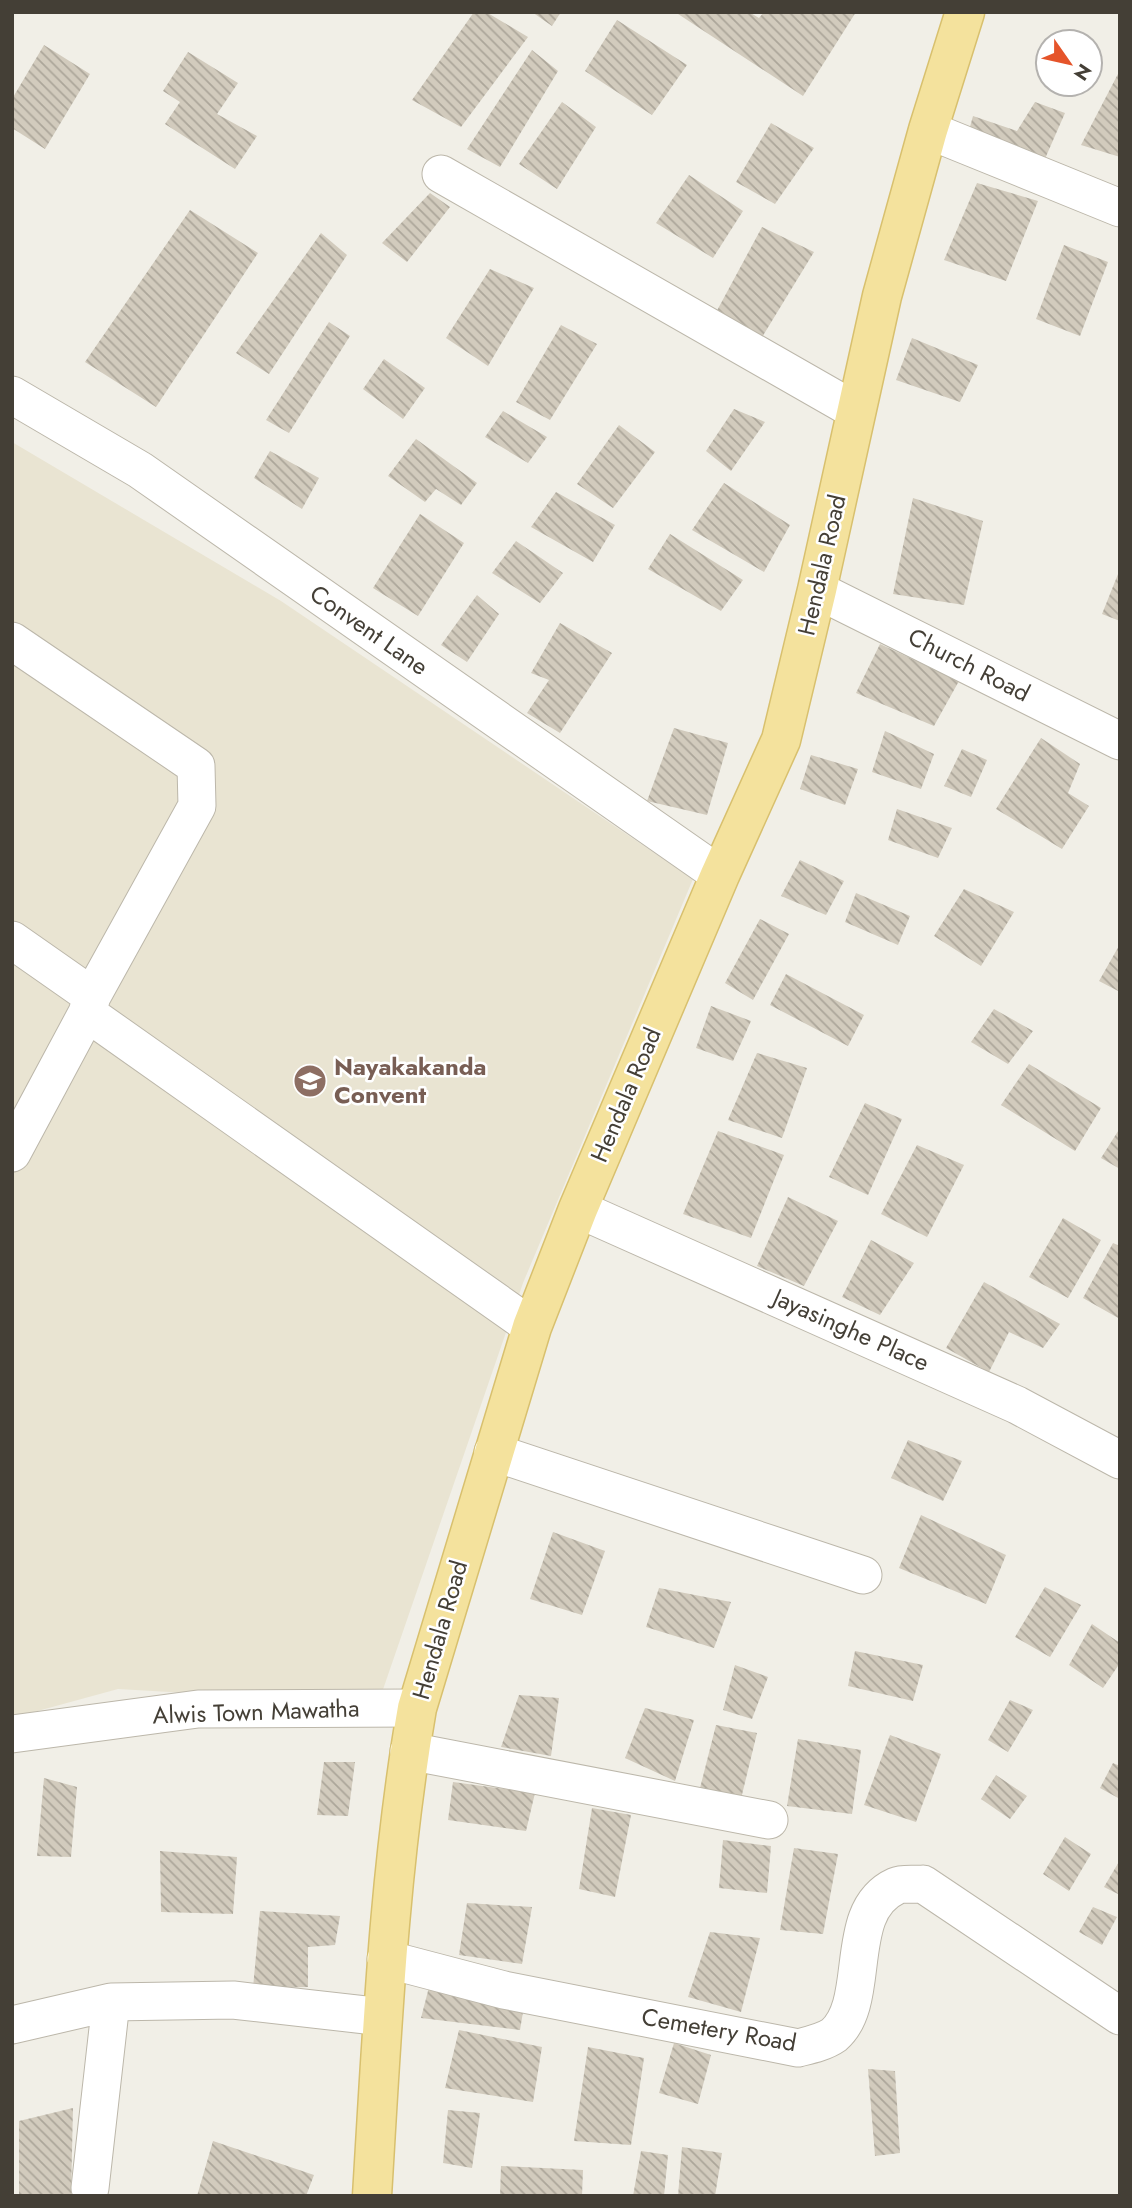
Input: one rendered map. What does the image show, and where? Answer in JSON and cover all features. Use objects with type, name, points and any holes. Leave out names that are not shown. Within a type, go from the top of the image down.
[{"type":"main road","name":"Hendala Road","points":[[372,2196],[386,1959],[409,1751],[417,1708],[532,1327],[578,1209],[720,875],[781,740],[882,296],[928,130],[965,12]]},
{"type":"street","points":[[928,130],[1120,208]]},
{"type":"street","points":[[441,174],[856,411]]},
{"type":"street","name":"Convent Lane","points":[[12,395],[140,470],[720,875]]},
{"type":"street","name":"Church Road","points":[[817,590],[1120,741]]},
{"type":"street","points":[[12,641],[196,765],[197,806],[12,1153]]},
{"type":"street","points":[[12,940],[89,1005],[532,1327]]},
{"type":"street","name":"Jayasinghe Place","points":[[578,1209],[1017,1405],[1120,1460]]},
{"type":"street","points":[[493,1452],[863,1575]]},
{"type":"street","name":"Alwis Town Mawatha","points":[[12,1734],[198,1709],[417,1708]]},
{"type":"street","points":[[409,1751],[769,1820]]},
{"type":"street","name":"Cemetery Road","points":[[386,1959],[504,1990],[798,2048],[834,2034],[849,2013],[867,1917],[881,1897],[898,1885],[923,1884],[1120,2016]]},
{"type":"street","points":[[12,2025],[111,2002],[233,2000],[383,2017]]},
{"type":"street","points":[[90,2188],[111,2002]]},
{"type":"shaded area","name":"Nayakakanda Convent","points":[[12,442],[281,601],[693,879],[523,1283],[378,1704],[118,1689],[12,1718]]},
{"type":"building","points":[[474,12],[486,12],[528,37],[461,127],[412,100]]},
{"type":"building","points":[[532,12],[561,12],[552,26]]},
{"type":"building","points":[[675,12],[749,12],[759,18],[764,12],[856,12],[803,96]]},
{"type":"building","points":[[617,20],[687,65],[652,115],[585,71]]},
{"type":"building","points":[[44,45],[90,74],[45,149],[12,128],[12,99]]},
{"type":"building","points":[[532,50],[558,71],[500,167],[467,149]]},
{"type":"building","points":[[188,52],[238,83],[217,114],[257,136],[235,169],[165,124],[180,102],[163,91]]},
{"type":"building","points":[[1120,70],[1120,157],[1081,145]]},
{"type":"building","points":[[562,102],[596,127],[557,189],[519,164]]},
{"type":"building","points":[[1035,102],[1065,113],[1044,161],[968,134],[973,116],[1017,131]]},
{"type":"building","points":[[771,123],[814,148],[775,204],[736,182]]},
{"type":"building","points":[[689,175],[743,211],[713,258],[656,223]]},
{"type":"building","points":[[977,183],[1038,201],[1006,281],[944,260]]},
{"type":"building","points":[[430,193],[450,207],[407,262],[382,243]]},
{"type":"building","points":[[190,210],[258,253],[156,407],[85,362]]},
{"type":"building","points":[[762,227],[814,252],[761,339],[713,318]]},
{"type":"building","points":[[321,233],[347,255],[269,374],[236,353]]},
{"type":"building","points":[[1064,245],[1108,262],[1080,336],[1036,319]]},
{"type":"building","points":[[490,269],[534,288],[488,366],[446,338]]},
{"type":"building","points":[[329,322],[350,336],[289,433],[266,420]]},
{"type":"building","points":[[561,325],[597,344],[550,420],[516,402]]},
{"type":"building","points":[[912,338],[978,365],[960,402],[896,380]]},
{"type":"building","points":[[384,359],[425,388],[403,419],[363,389]]},
{"type":"building","points":[[734,409],[765,422],[731,471],[706,451]]},
{"type":"building","points":[[503,411],[547,437],[528,463],[485,437]]},
{"type":"building","points":[[619,425],[655,452],[613,508],[577,484]]},
{"type":"building","points":[[416,439],[477,483],[461,505],[436,489],[425,502],[388,476]]},
{"type":"building","points":[[270,451],[319,478],[302,509],[254,478]]},
{"type":"building","points":[[724,483],[790,525],[764,572],[692,530]]},
{"type":"building","points":[[556,492],[615,525],[593,562],[531,527]]},
{"type":"building","points":[[913,498],[983,521],[964,605],[893,594]]},
{"type":"building","points":[[420,514],[464,543],[418,616],[373,588]]},
{"type":"building","points":[[670,534],[743,580],[721,611],[648,569]]},
{"type":"building","points":[[516,541],[563,573],[540,603],[492,573]]},
{"type":"building","points":[[1120,569],[1120,621],[1102,614]]},
{"type":"building","points":[[477,595],[499,614],[467,662],[441,645]]},
{"type":"building","points":[[560,623],[612,653],[560,733],[527,713],[549,680],[531,673]]},
{"type":"building","points":[[880,644],[959,681],[934,726],[856,693]]},
{"type":"building","points":[[674,728],[728,743],[707,815],[647,801]]},
{"type":"building","points":[[885,731],[934,754],[921,789],[872,772]]},
{"type":"building","points":[[1041,738],[1080,764],[1068,793],[1089,806],[1062,849],[996,809]]},
{"type":"building","points":[[962,749],[987,760],[971,797],[944,786]]},
{"type":"building","points":[[811,755],[858,769],[845,805],[800,789]]},
{"type":"building","points":[[897,809],[952,828],[938,858],[888,840]]},
{"type":"building","points":[[800,860],[844,881],[826,915],[781,896]]},
{"type":"building","points":[[964,889],[1014,912],[981,966],[934,936]]},
{"type":"building","points":[[856,893],[910,916],[898,945],[845,922]]},
{"type":"building","points":[[760,919],[789,934],[753,1000],[725,983]]},
{"type":"building","points":[[1120,944],[1120,992],[1099,981]]},
{"type":"building","points":[[786,974],[864,1015],[848,1046],[770,1005]]},
{"type":"building","points":[[711,1006],[751,1021],[733,1061],[696,1048]]},
{"type":"building","points":[[994,1009],[1033,1031],[1008,1064],[971,1042]]},
{"type":"building","points":[[757,1053],[807,1068],[782,1138],[728,1120]]},
{"type":"building","points":[[1029,1064],[1101,1108],[1075,1151],[1001,1105]]},
{"type":"building","points":[[865,1103],[902,1119],[868,1195],[829,1177]]},
{"type":"building","points":[[1120,1128],[1120,1169],[1101,1158]]},
{"type":"building","points":[[718,1131],[784,1155],[751,1238],[683,1214]]},
{"type":"building","points":[[917,1145],[964,1165],[927,1237],[881,1214]]},
{"type":"building","points":[[788,1197],[838,1221],[804,1286],[757,1266]]},
{"type":"building","points":[[1063,1218],[1101,1240],[1068,1298],[1029,1277]]},
{"type":"building","points":[[871,1240],[914,1263],[880,1315],[842,1297]]},
{"type":"building","points":[[1113,1243],[1120,1246],[1120,1319],[1083,1298]]},
{"type":"building","points":[[984,1282],[1060,1324],[1043,1348],[1009,1332],[989,1372],[946,1348]]},
{"type":"building","points":[[908,1440],[962,1461],[943,1501],[891,1478]]},
{"type":"building","points":[[921,1515],[1006,1555],[986,1604],[899,1568]]},
{"type":"building","points":[[553,1532],[605,1551],[582,1615],[530,1599]]},
{"type":"building","points":[[1045,1587],[1081,1605],[1050,1657],[1015,1637]]},
{"type":"building","points":[[659,1588],[731,1602],[714,1648],[646,1627]]},
{"type":"building","points":[[1092,1624],[1120,1643],[1120,1663],[1103,1688],[1069,1665]]},
{"type":"building","points":[[855,1651],[923,1665],[913,1701],[848,1686]]},
{"type":"building","points":[[735,1665],[768,1677],[752,1719],[723,1710]]},
{"type":"building","points":[[519,1695],[559,1698],[551,1756],[501,1747]]},
{"type":"building","points":[[1010,1700],[1033,1710],[1008,1752],[988,1740]]},
{"type":"building","points":[[645,1708],[694,1720],[675,1781],[625,1758]]},
{"type":"building","points":[[716,1725],[757,1733],[740,1803],[699,1792]]},
{"type":"building","points":[[890,1735],[941,1754],[916,1822],[864,1805]]},
{"type":"building","points":[[798,1739],[861,1750],[852,1814],[787,1806]]},
{"type":"building","points":[[324,1762],[355,1762],[348,1816],[317,1815]]},
{"type":"building","points":[[1113,1763],[1120,1766],[1120,1799],[1100,1788]]},
{"type":"building","points":[[996,1775],[1027,1796],[1010,1819],[981,1799]]},
{"type":"building","points":[[44,1778],[77,1787],[71,1857],[37,1856]]},
{"type":"building","points":[[453,1782],[535,1793],[526,1831],[448,1820]]},
{"type":"building","points":[[592,1808],[631,1815],[615,1897],[579,1889]]},
{"type":"building","points":[[1065,1837],[1091,1854],[1069,1891],[1043,1874]]},
{"type":"building","points":[[723,1840],[771,1846],[767,1893],[719,1888]]},
{"type":"building","points":[[794,1848],[838,1854],[823,1934],[780,1930]]},
{"type":"building","points":[[160,1851],[237,1857],[233,1914],[161,1912]]},
{"type":"building","points":[[1120,1860],[1120,1895],[1104,1887]]},
{"type":"building","points":[[467,1903],[532,1907],[522,1964],[459,1955]]},
{"type":"building","points":[[1093,1907],[1117,1917],[1102,1945],[1079,1932]]},
{"type":"building","points":[[260,1911],[340,1916],[335,1945],[308,1947],[308,1987],[253,1988]]},
{"type":"building","points":[[710,1932],[760,1938],[741,2012],[688,1997]]},
{"type":"building","points":[[429,1987],[524,2006],[520,2030],[421,2018]]},
{"type":"building","points":[[459,2030],[542,2047],[533,2102],[445,2088]]},
{"type":"building","points":[[674,2043],[711,2055],[698,2104],[659,2093]]},
{"type":"building","points":[[588,2047],[644,2058],[631,2145],[574,2141]]},
{"type":"building","points":[[868,2069],[895,2071],[900,2153],[875,2156]]},
{"type":"building","points":[[73,2108],[71,2196],[19,2196],[19,2121]]},
{"type":"building","points":[[448,2110],[480,2113],[472,2168],[443,2163]]},
{"type":"building","points":[[213,2141],[314,2175],[306,2196],[197,2196]]},
{"type":"building","points":[[682,2147],[722,2153],[715,2196],[678,2196]]},
{"type":"building","points":[[641,2151],[668,2155],[664,2196],[633,2196]]},
{"type":"building","points":[[501,2166],[583,2170],[582,2196],[500,2196]]},
{"type":"place","name":"Nayakakanda Convent","points":[[310,1081]]}]
